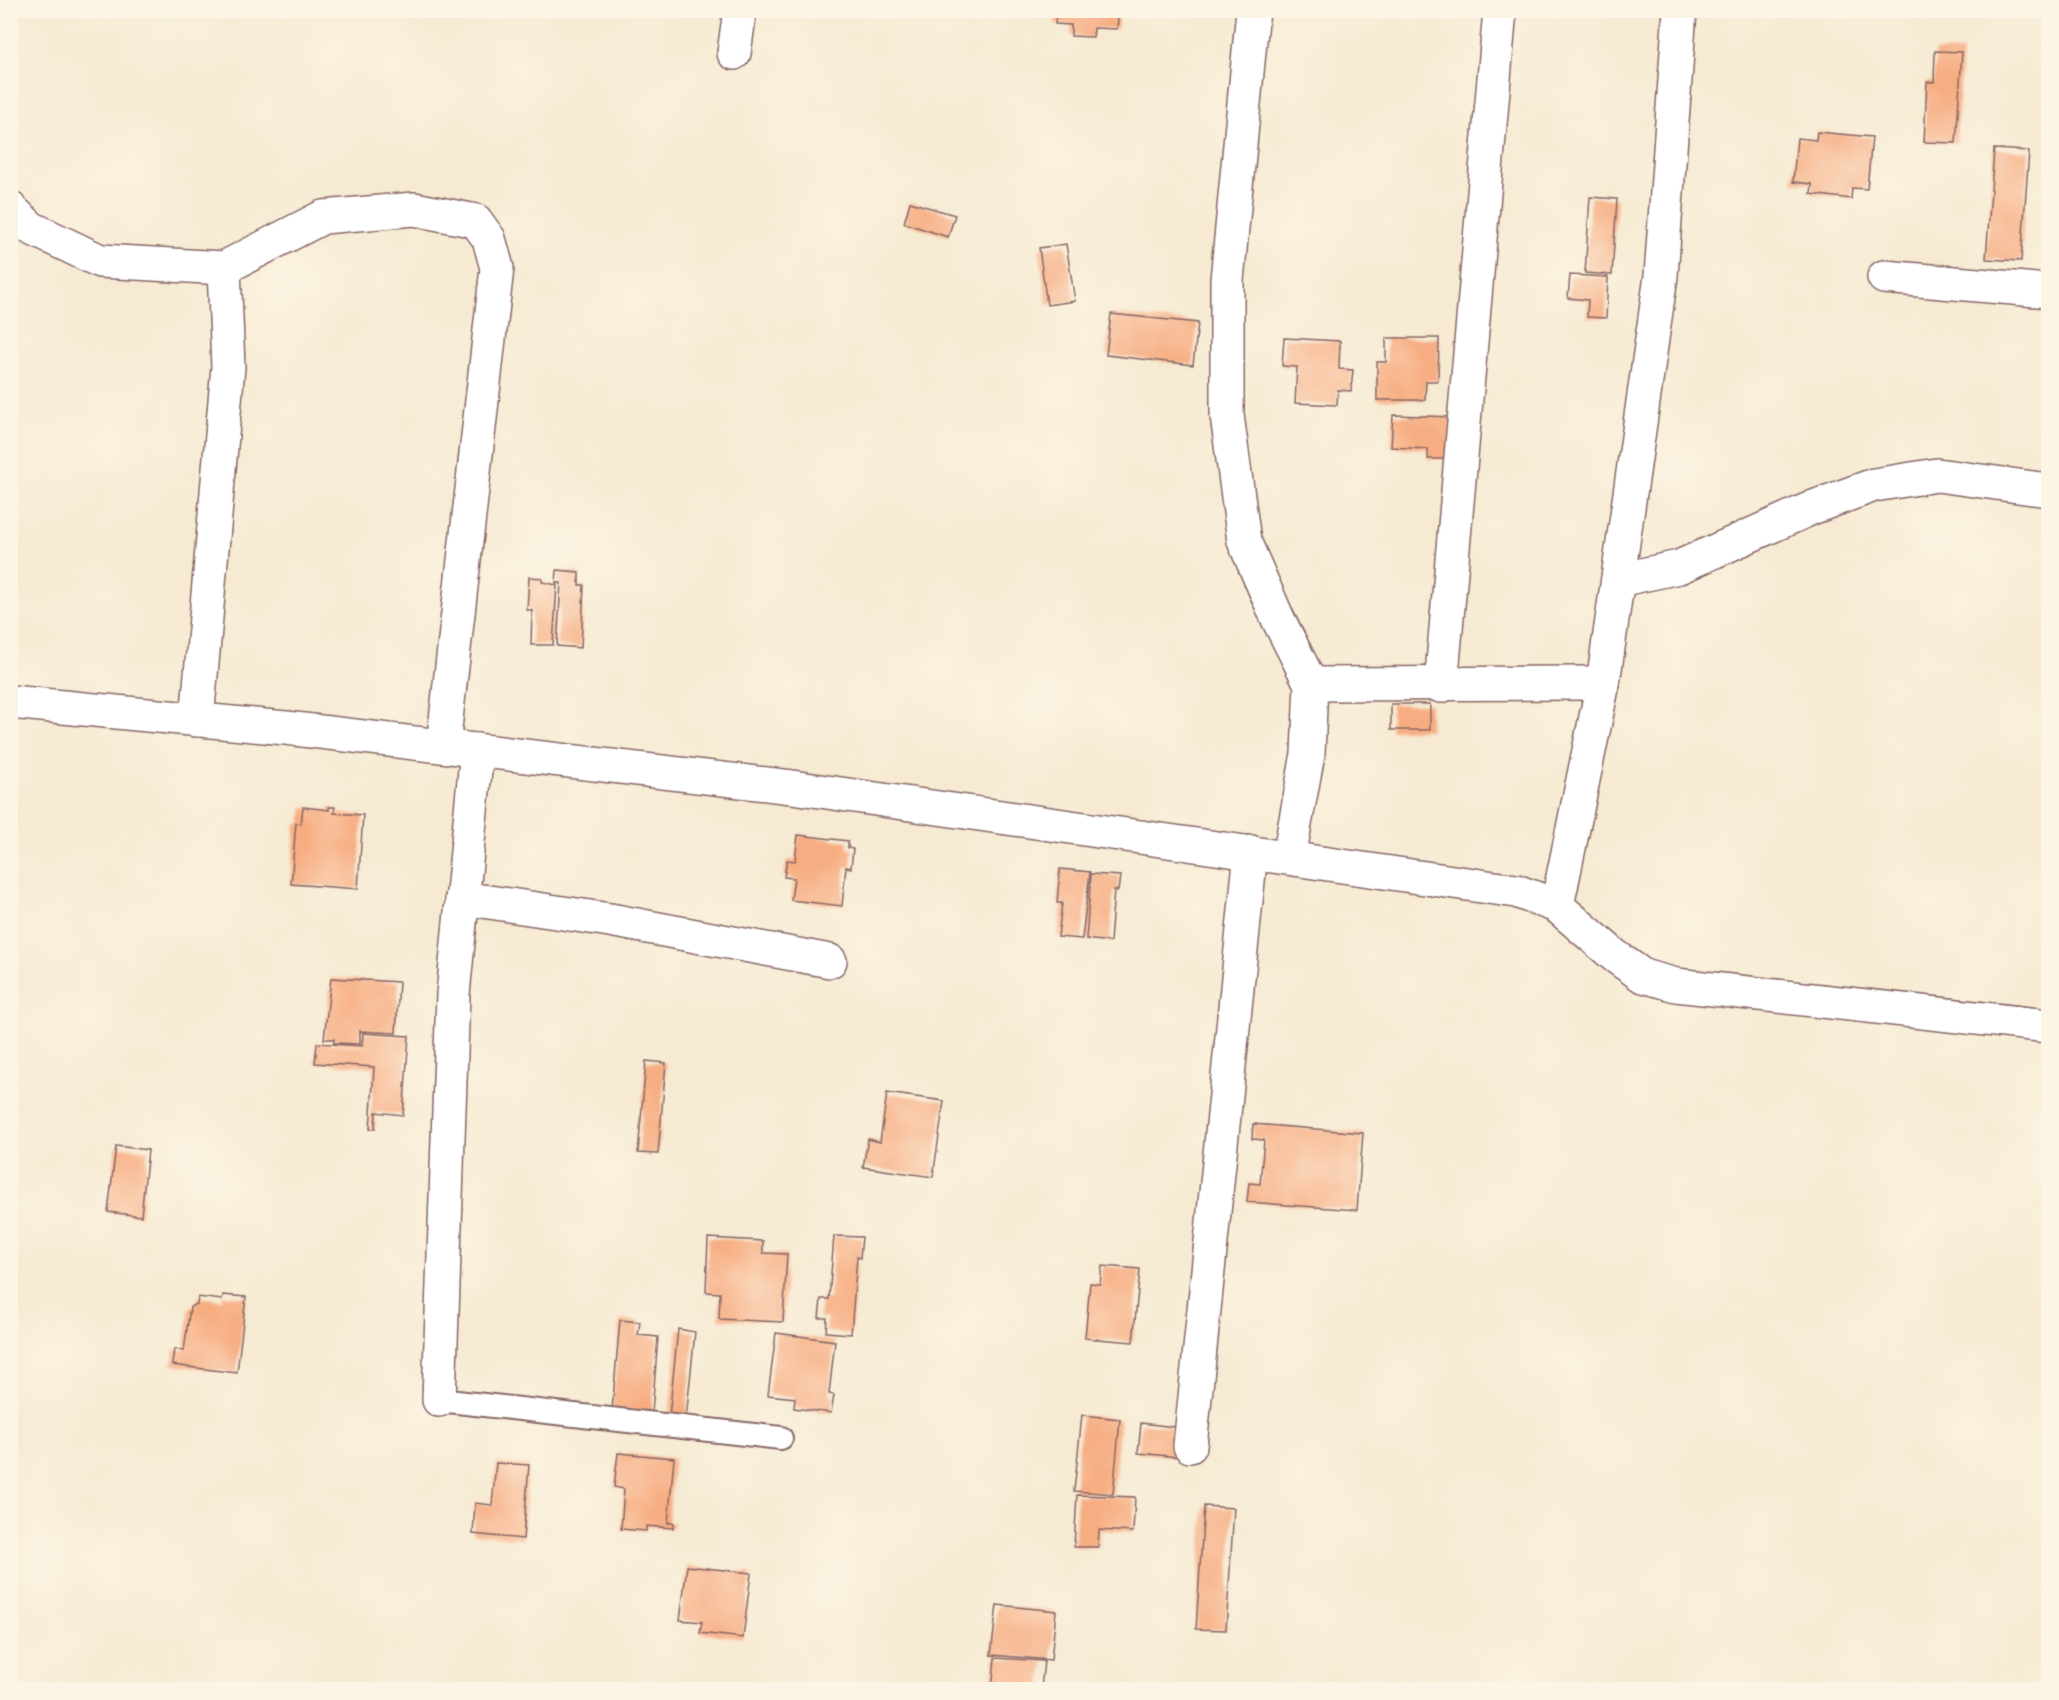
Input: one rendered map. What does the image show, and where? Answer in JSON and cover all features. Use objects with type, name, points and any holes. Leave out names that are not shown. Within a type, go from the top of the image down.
[{"type":"street","points":[[734,53],[740,10]]},
{"type":"street","points":[[1253,10],[1227,280],[1227,415],[1244,541],[1278,619],[1311,684],[1308,754],[1289,857]]},
{"type":"street","points":[[1441,686],[1500,10]]},
{"type":"street","points":[[1557,906],[1603,684],[1661,276],[1680,10]]},
{"type":"street","points":[[10,208],[31,228],[100,261],[224,268],[322,217],[414,209],[476,221],[489,239],[497,268],[443,746]]},
{"type":"street","points":[[197,720],[228,367],[224,268]]},
{"type":"street","points":[[1884,278],[2049,291]]},
{"type":"street","points":[[1618,580],[1679,567],[1814,507],[1874,485],[1936,475],[2049,490]]},
{"type":"street","points":[[1311,684],[1441,686],[1603,684]]},
{"type":"street","points":[[10,702],[443,746],[792,787],[1516,891],[1557,906],[1615,956],[1643,976],[1676,985],[2049,1026]]},
{"type":"street","points":[[439,1400],[453,994],[477,750]]},
{"type":"street","points":[[1190,1446],[1251,852]]},
{"type":"street","points":[[462,898],[610,920],[830,961]]},
{"type":"lane","points":[[439,1400],[781,1438]]},
{"type":"building","points":[[1056,10],[1119,10],[1117,29],[1094,28],[1093,37],[1071,36],[1071,25],[1055,24]]},
{"type":"building","points":[[1935,51],[1962,52],[1956,143],[1924,142],[1927,82],[1934,82]]},
{"type":"building","points":[[1817,132],[1872,137],[1867,189],[1852,188],[1851,199],[1811,194],[1812,184],[1793,182],[1797,138],[1816,140]]},
{"type":"building","points":[[1994,149],[2029,151],[2021,261],[1986,259]]},
{"type":"building","points":[[1590,197],[1617,199],[1612,275],[1585,273]]},
{"type":"building","points":[[910,202],[955,215],[948,237],[904,223]]},
{"type":"building","points":[[1066,244],[1075,301],[1047,305],[1039,248]]},
{"type":"building","points":[[1570,275],[1608,277],[1606,318],[1587,317],[1588,300],[1568,298]]},
{"type":"building","points":[[1111,314],[1198,323],[1193,365],[1106,355]]},
{"type":"building","points":[[1284,338],[1340,341],[1339,369],[1353,370],[1351,391],[1338,390],[1337,405],[1295,403],[1297,367],[1282,366]]},
{"type":"building","points":[[1386,338],[1439,338],[1438,381],[1426,381],[1425,400],[1377,400],[1377,362],[1386,362]]},
{"type":"building","points":[[1393,415],[1453,417],[1452,459],[1428,459],[1428,449],[1391,447]]},
{"type":"building","points":[[557,570],[579,572],[579,585],[584,585],[581,648],[557,646],[561,583],[556,583]]},
{"type":"building","points":[[529,577],[542,578],[542,582],[557,585],[553,645],[531,645],[532,610],[527,610]]},
{"type":"building","points":[[1391,704],[1430,704],[1430,730],[1391,730]]},
{"type":"building","points":[[303,807],[329,810],[329,807],[335,807],[334,813],[363,815],[358,889],[291,884],[296,823],[301,824]]},
{"type":"building","points":[[798,835],[848,841],[848,848],[853,849],[851,868],[846,867],[842,906],[791,900],[794,878],[784,877],[787,860],[795,861]]},
{"type":"building","points":[[1060,869],[1090,872],[1082,939],[1058,937],[1062,903],[1057,903]]},
{"type":"building","points":[[1091,874],[1120,876],[1118,891],[1114,890],[1110,942],[1086,939]]},
{"type":"building","points":[[331,978],[399,982],[396,1033],[360,1031],[360,1044],[334,1043],[334,1039],[324,1039]]},
{"type":"building","points":[[363,1033],[409,1036],[403,1115],[376,1112],[375,1129],[370,1129],[374,1067],[315,1063],[317,1043],[362,1046]]},
{"type":"building","points":[[646,1061],[666,1063],[658,1154],[638,1153]]},
{"type":"building","points":[[887,1093],[944,1101],[933,1177],[863,1167],[868,1139],[880,1142]]},
{"type":"building","points":[[1253,1124],[1363,1133],[1357,1210],[1247,1202],[1249,1183],[1260,1184],[1264,1140],[1252,1139]]},
{"type":"building","points":[[116,1146],[148,1150],[141,1216],[108,1212]]},
{"type":"building","points":[[834,1236],[862,1237],[860,1258],[857,1257],[851,1334],[826,1332],[827,1318],[819,1318],[821,1299],[829,1299]]},
{"type":"building","points":[[708,1238],[763,1241],[763,1253],[787,1254],[783,1322],[719,1319],[720,1293],[706,1292]]},
{"type":"building","points":[[1102,1266],[1140,1269],[1133,1342],[1085,1338],[1090,1283],[1100,1284]]},
{"type":"building","points":[[223,1295],[246,1297],[237,1373],[172,1365],[174,1349],[184,1351],[190,1307],[197,1304],[198,1297],[222,1300]]},
{"type":"building","points":[[620,1320],[640,1322],[638,1335],[658,1337],[652,1413],[612,1410]]},
{"type":"building","points":[[678,1329],[695,1332],[686,1419],[669,1417]]},
{"type":"building","points":[[776,1333],[835,1341],[829,1394],[834,1395],[831,1413],[794,1408],[795,1398],[768,1395]]},
{"type":"building","points":[[1082,1415],[1120,1419],[1113,1494],[1074,1491]]},
{"type":"building","points":[[1141,1423],[1183,1428],[1179,1457],[1138,1453]]},
{"type":"building","points":[[618,1453],[674,1458],[668,1523],[674,1523],[673,1528],[646,1526],[646,1531],[621,1529],[624,1489],[614,1487]]},
{"type":"building","points":[[496,1463],[529,1465],[523,1539],[473,1534],[475,1503],[492,1505]]},
{"type":"building","points":[[1077,1495],[1135,1497],[1133,1532],[1099,1530],[1098,1547],[1074,1547]]},
{"type":"building","points":[[1204,1506],[1234,1508],[1226,1630],[1196,1629]]},
{"type":"building","points":[[687,1566],[751,1573],[743,1638],[700,1633],[702,1622],[680,1620]]},
{"type":"building","points":[[997,1605],[1056,1611],[1051,1660],[991,1655]]},
{"type":"building","points":[[995,1658],[1044,1661],[1041,1689],[1012,1687],[1012,1690],[992,1690]]}]
